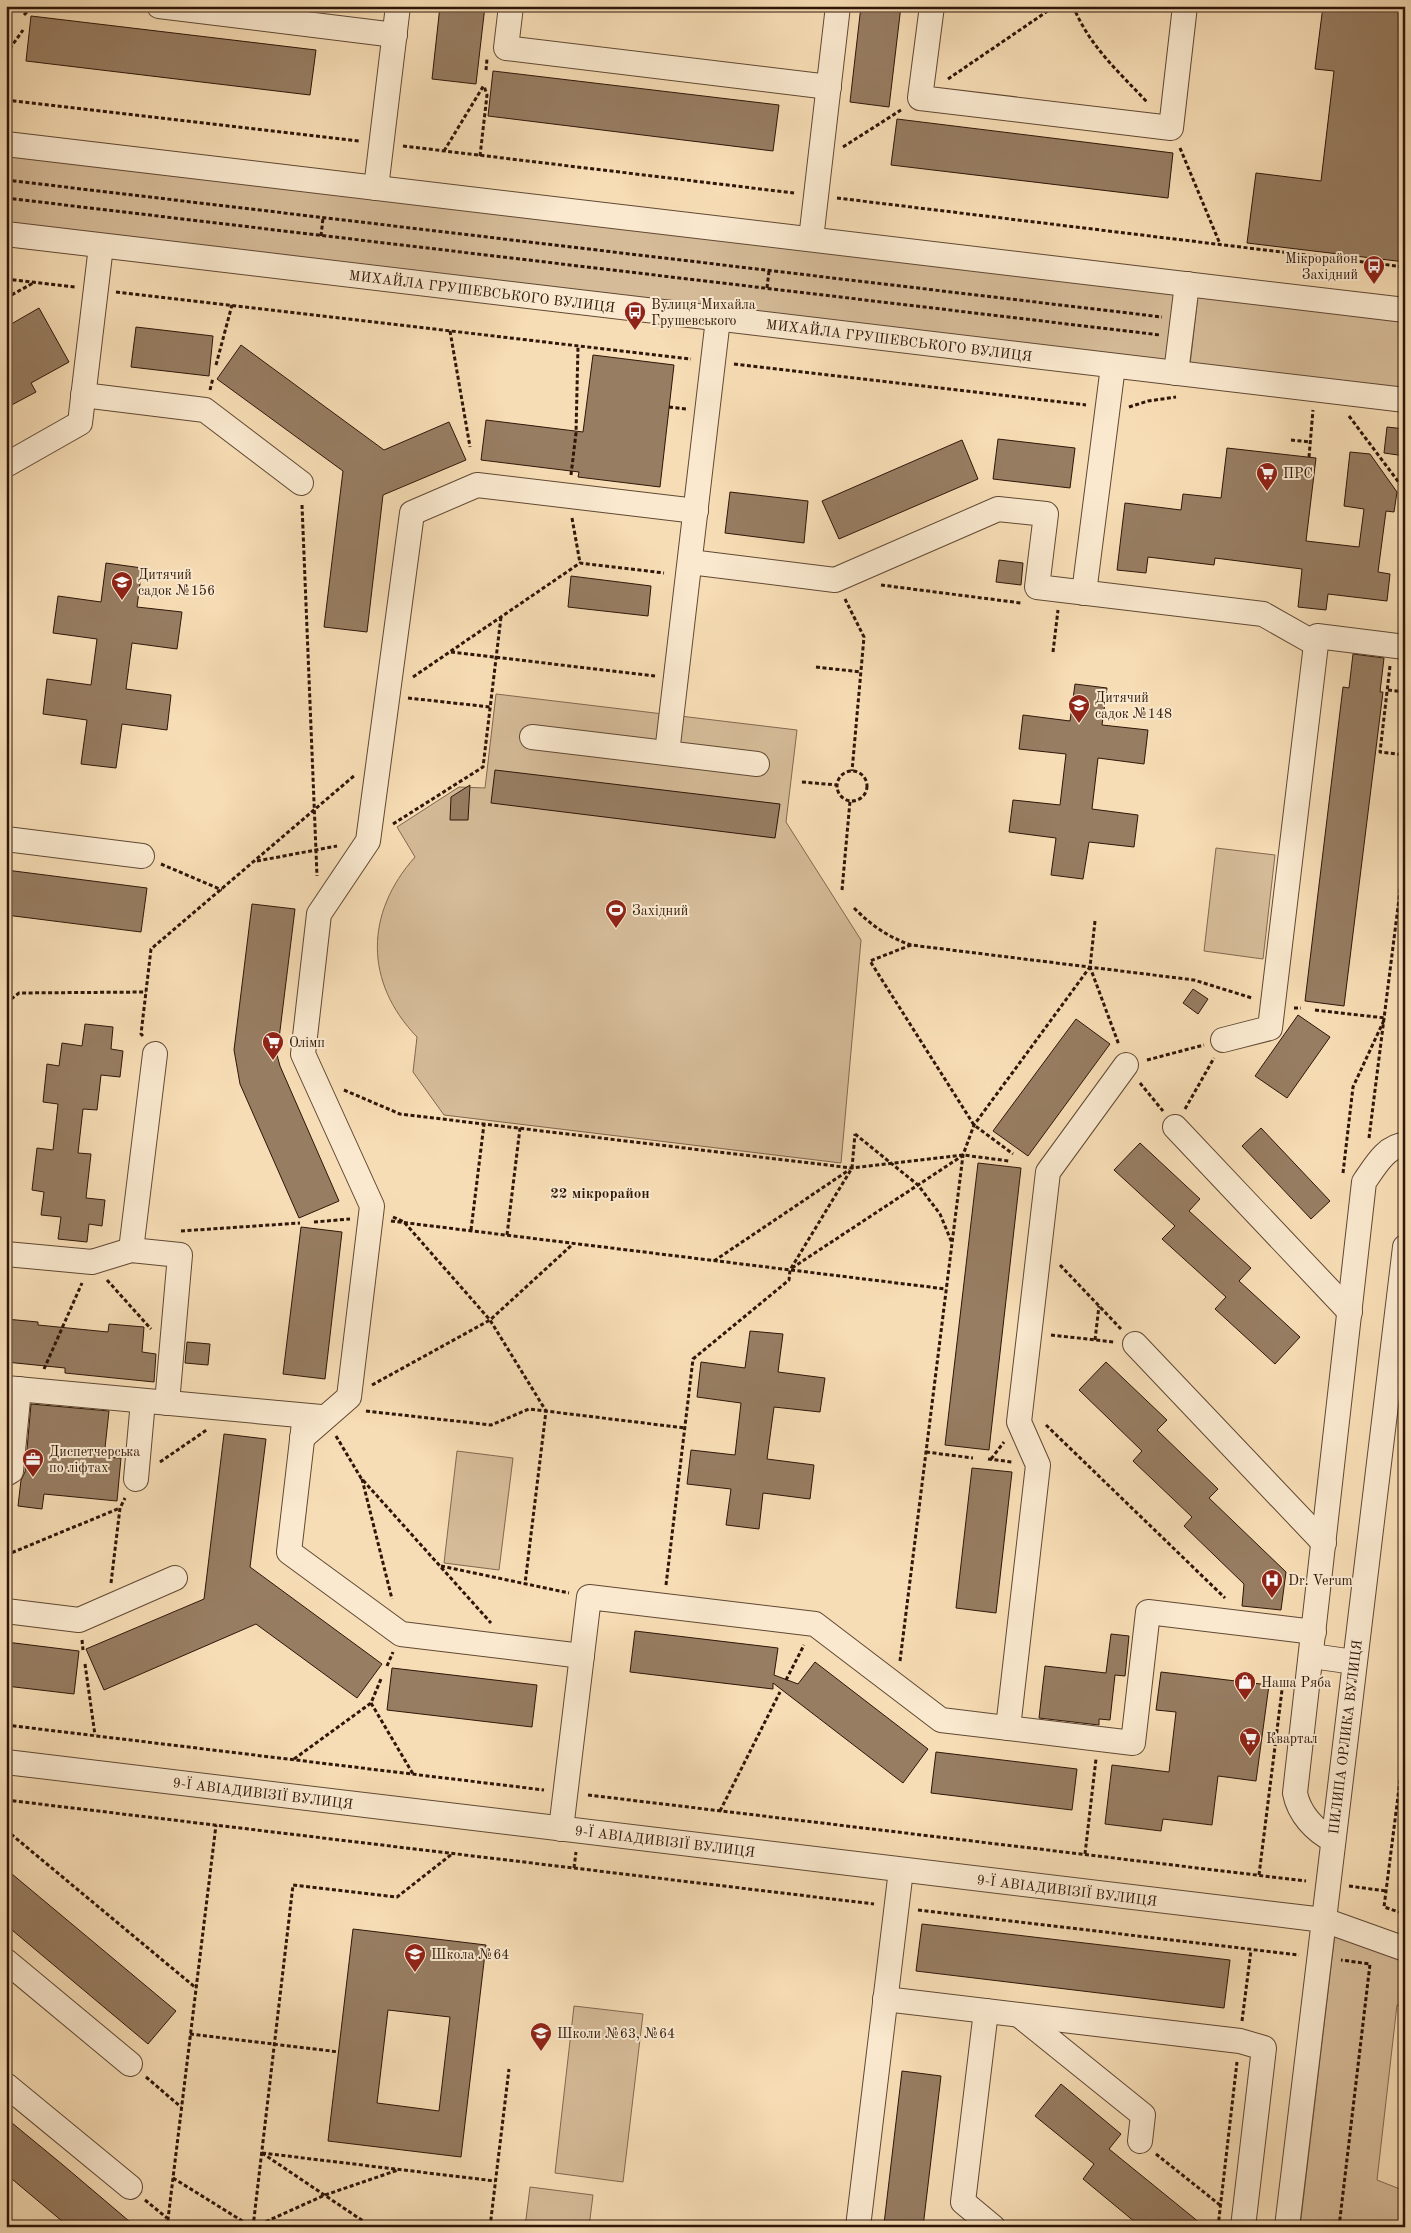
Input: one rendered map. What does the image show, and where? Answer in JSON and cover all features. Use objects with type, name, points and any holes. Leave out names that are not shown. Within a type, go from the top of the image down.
[{"type":"street","points":[[159,6],[395,34]]},
{"type":"street","points":[[376,188],[398,6]]},
{"type":"street","points":[[511,6],[506,48],[829,87]]},
{"type":"street","points":[[811,239],[838,6]]},
{"type":"street","points":[[932,6],[920,98],[1171,128],[1185,6]]},
{"type":"street","points":[[6,144],[1405,310]]},
{"type":"street","name":"МИХАЙЛА ГРУШЕВСЬКОГО ВУЛИЦЯ","points":[[6,234],[1405,400]]},
{"type":"street","points":[[6,465],[80,423],[101,246]]},
{"type":"street","points":[[1176,373],[1187,284]]},
{"type":"street","points":[[667,753],[718,319]]},
{"type":"street","points":[[1084,593],[1113,366]]},
{"type":"street","points":[[83,395],[205,410],[301,482]]},
{"type":"street","points":[[582,1656],[401,1634],[290,1552],[371,1218],[372,1206],[303,1054],[319,914],[368,841],[412,513],[477,485],[696,511]]},
{"type":"street","points":[[690,562],[835,580],[998,509],[1046,514],[1037,587],[1263,614],[1316,644]]},
{"type":"street","points":[[1224,1040],[1270,1028],[1317,636],[1405,647]]},
{"type":"street","points":[[532,737],[757,764]]},
{"type":"street","points":[[6,839],[142,856]]},
{"type":"street","points":[[131,1250],[155,1054]]},
{"type":"street","points":[[1008,1728],[1038,1465],[1019,1422],[1048,1172],[1126,1065]]},
{"type":"street","points":[[1175,1128],[1350,1312]]},
{"type":"street","points":[[1333,1840],[1320,1833],[1305,1817],[1295,1793],[1312,1656],[1364,1182],[1390,1150],[1397,1145],[1405,1146]]},
{"type":"street","name":"ПИЛИПА ОРЛИКА ВУЛИЦЯ","points":[[1287,2227],[1405,1247]]},
{"type":"street","points":[[6,1254],[92,1262],[131,1250],[180,1255],[166,1403]]},
{"type":"street","points":[[1135,1344],[1324,1543]]},
{"type":"street","points":[[6,1474],[12,1471],[20,1389],[238,1410],[324,1416]]},
{"type":"street","points":[[136,1479],[143,1401]]},
{"type":"street","points":[[6,1611],[79,1620],[176,1578]]},
{"type":"street","points":[[561,1829],[589,1597],[815,1624],[941,1720],[1132,1743],[1148,1612],[1314,1632]]},
{"type":"street","points":[[1312,1656],[1354,1662]]},
{"type":"street","name":"9-Ї АВІАДИВІЗІЇ ВУЛИЦЯ","points":[[6,1762],[1324,1920],[1405,1948]]},
{"type":"street","points":[[858,2227],[901,1870]]},
{"type":"street","points":[[6,1961],[130,2064]]},
{"type":"street","points":[[885,1999],[1240,2041],[1264,2048],[1243,2227]]},
{"type":"street","points":[[986,2011],[963,2202],[993,2227]]},
{"type":"street","points":[[1020,2015],[1143,2115],[1140,2141]]},
{"type":"street","points":[[6,2085],[130,2187]]},
{"type":"path","points":[[24,15],[33,6]]},
{"type":"path","points":[[820,162],[920,98],[1055,6]]},
{"type":"path","points":[[1073,6],[1081,26],[1091,42],[1171,128],[1220,245]]},
{"type":"path","points":[[6,54],[22,30]]},
{"type":"path","points":[[486,70],[487,56]]},
{"type":"path","points":[[444,152],[484,85],[487,95],[480,156]]},
{"type":"path","points":[[6,100],[1405,267]]},
{"type":"path","points":[[6,180],[769,271],[1181,329]]},
{"type":"path","points":[[6,198],[767,288],[1181,329]]},
{"type":"path","points":[[321,236],[323,218]]},
{"type":"path","points":[[767,288],[769,271]]},
{"type":"path","points":[[6,279],[1108,408],[1120,409],[1148,401],[1184,396]]},
{"type":"path","points":[[6,298],[35,282]]},
{"type":"path","points":[[216,365],[232,305]]},
{"type":"path","points":[[450,331],[470,447]]},
{"type":"path","points":[[578,346],[576,433],[568,496],[580,563]]},
{"type":"path","points":[[1304,408],[1322,410]]},
{"type":"path","points":[[1309,457],[1314,410]]},
{"type":"path","points":[[1347,413],[1400,484],[1405,484]]},
{"type":"path","points":[[1292,440],[1311,442]]},
{"type":"path","points":[[301,482],[317,878]]},
{"type":"path","points":[[387,695],[580,563],[664,573]]},
{"type":"path","points":[[835,580],[864,637],[852,770]]},
{"type":"path","points":[[874,584],[1029,604]]},
{"type":"path","points":[[1053,652],[1061,590]]},
{"type":"path","points":[[255,861],[368,841],[483,767],[500,618]]},
{"type":"path","points":[[451,652],[676,678]]},
{"type":"path","points":[[816,667],[861,672]]},
{"type":"path","points":[[1405,692],[1388,690],[1380,752],[1405,755]]},
{"type":"path","points":[[387,695],[490,707]]},
{"type":"path","points":[[141,1034],[152,950],[380,753]]},
{"type":"path","points":[[852,770],[862,774],[867,787],[866,792],[860,799],[850,801],[839,794],[837,785],[844,773],[852,770]]},
{"type":"path","points":[[802,782],[837,785]]},
{"type":"path","points":[[842,890],[850,801]]},
{"type":"path","points":[[1369,1143],[1405,851]]},
{"type":"path","points":[[142,856],[222,890]]},
{"type":"path","points":[[854,908],[889,937],[911,945],[1194,980],[1272,1005]]},
{"type":"path","points":[[1095,921],[1090,967],[1126,1065],[1175,1128],[1224,1040]]},
{"type":"path","points":[[911,945],[870,961],[974,1125],[1013,1154]]},
{"type":"path","points":[[897,1687],[962,1155],[974,1125],[1090,967]]},
{"type":"path","points":[[6,1003],[20,993],[146,992]]},
{"type":"path","points":[[1315,1010],[1385,1018]]},
{"type":"path","points":[[1353,1086],[1385,1018]]},
{"type":"path","points":[[1126,1065],[1224,1040]]},
{"type":"path","points":[[313,1077],[400,1114],[852,1168],[962,1155],[1009,1161]]},
{"type":"path","points":[[471,1230],[484,1124]]},
{"type":"path","points":[[507,1235],[520,1128]]},
{"type":"path","points":[[664,1606],[693,1359],[788,1280],[790,1270],[852,1168],[855,1134],[918,1185],[940,1214],[952,1244]]},
{"type":"path","points":[[790,1270],[962,1155]]},
{"type":"path","points":[[714,1260],[852,1168]]},
{"type":"path","points":[[314,1222],[371,1218],[946,1289]]},
{"type":"path","points":[[404,1222],[490,1320],[546,1411],[525,1584]]},
{"type":"path","points":[[180,1231],[300,1223]]},
{"type":"path","points":[[324,1416],[490,1320],[574,1243]]},
{"type":"path","points":[[1039,1244],[1135,1344]]},
{"type":"path","points":[[20,1389],[92,1262]]},
{"type":"path","points":[[1095,1340],[1099,1306]]},
{"type":"path","points":[[1029,1332],[1135,1344]]},
{"type":"path","points":[[1021,1402],[1252,1625]]},
{"type":"path","points":[[324,1416],[491,1425],[529,1409],[685,1428]]},
{"type":"path","points":[[136,1479],[238,1410]]},
{"type":"path","points":[[324,1416],[361,1478],[513,1647]]},
{"type":"path","points":[[926,1452],[974,1458]]},
{"type":"path","points":[[361,1478],[401,1634]]},
{"type":"path","points":[[6,1555],[120,1508],[108,1607]]},
{"type":"path","points":[[440,1566],[589,1597]]},
{"type":"path","points":[[786,1680],[815,1624]]},
{"type":"path","points":[[85,1664],[95,1736]]},
{"type":"path","points":[[293,1759],[371,1704],[382,1679]]},
{"type":"path","points":[[1259,1876],[1282,1688]]},
{"type":"path","points":[[720,1811],[780,1692]]},
{"type":"path","points":[[371,1704],[413,1774]]},
{"type":"path","points":[[6,1725],[1306,1881]]},
{"type":"path","points":[[1085,1854],[1098,1739]]},
{"type":"path","points":[[1405,1741],[1384,1907],[1405,1914]]},
{"type":"path","points":[[1399,1790],[1405,1789]]},
{"type":"path","points":[[6,1800],[1300,1955]]},
{"type":"path","points":[[169,2227],[168,2219],[216,1825]]},
{"type":"path","points":[[6,1830],[196,1988]]},
{"type":"path","points":[[253,2227],[293,1885],[397,1897],[452,1854]]},
{"type":"path","points":[[1348,1886],[1386,1891]]},
{"type":"path","points":[[1218,2227],[1251,1950]]},
{"type":"path","points":[[1339,2227],[1370,1964],[1341,1960]]},
{"type":"path","points":[[190,2034],[339,2052]]},
{"type":"path","points":[[130,2064],[182,2107]]},
{"type":"path","points":[[490,2227],[509,2070]]},
{"type":"path","points":[[1140,2141],[1220,2206]]},
{"type":"path","points":[[262,2153],[495,2181]]},
{"type":"path","points":[[262,2153],[372,2227]]},
{"type":"path","points":[[253,2227],[325,2195],[399,2170]]},
{"type":"path","points":[[173,2178],[253,2227]]},
{"type":"path","points":[[130,2187],[168,2219]]},
{"type":"shaded area","points":[[6,153],[1176,292],[1168,362],[6,224]]},
{"type":"shaded area","points":[[1198,295],[1405,319],[1405,390],[1190,365]]},
{"type":"shaded area","name":"Західний","points":[[496,694],[797,730],[786,822],[861,940],[841,1163],[444,1115],[413,1072],[417,1037],[400,1016],[387,994],[380,971],[377,947],[380,924],[387,901],[399,879],[415,857],[397,827],[459,787],[485,788]]},
{"type":"shaded area","points":[[1216,848],[1275,855],[1263,959],[1204,951]]},
{"type":"shaded area","points":[[457,1451],[513,1458],[499,1570],[444,1563]]},
{"type":"shaded area","points":[[1335,1933],[1405,1960],[1405,2008],[1397,2005],[1377,2180],[1405,2191],[1405,2227],[1300,2227]]},
{"type":"shaded area","points":[[574,2006],[643,2014],[623,2182],[555,2173]]},
{"type":"shaded area","points":[[530,2187],[593,2195],[589,2227],[525,2227]]},
{"type":"building","points":[[440,6],[485,6],[476,84],[432,79]]},
{"type":"building","points":[[861,6],[901,6],[889,107],[850,102]]},
{"type":"building","points":[[1323,6],[1405,6],[1405,262],[1247,243],[1256,173],[1321,181],[1334,71],[1315,69]]},
{"type":"building","points":[[31,16],[316,50],[310,95],[26,61]]},
{"type":"building","points":[[493,71],[779,105],[773,151],[488,116]]},
{"type":"building","points":[[897,119],[1173,153],[1168,198],[891,165]]},
{"type":"building","points":[[39,308],[69,362],[31,383],[36,392],[6,408],[6,327]]},
{"type":"building","points":[[136,327],[213,336],[209,376],[131,367]]},
{"type":"building","points":[[241,345],[384,450],[449,422],[466,460],[383,495],[367,632],[324,627],[343,471],[217,379]]},
{"type":"building","points":[[593,355],[674,365],[660,487],[578,477],[579,472],[481,460],[486,420],[583,432]]},
{"type":"building","points":[[1387,427],[1405,429],[1405,456],[1384,453]]},
{"type":"building","points":[[998,439],[1075,448],[1070,488],[993,479]]},
{"type":"building","points":[[962,440],[978,479],[839,539],[822,501]]},
{"type":"building","points":[[1227,448],[1316,458],[1306,541],[1359,547],[1364,509],[1344,506],[1350,452],[1370,454],[1397,492],[1394,512],[1386,511],[1378,572],[1390,574],[1387,601],[1328,594],[1326,610],[1298,607],[1302,569],[1215,558],[1214,565],[1148,557],[1146,573],[1117,570],[1125,503],[1181,510],[1183,494],[1221,498]]},
{"type":"building","points":[[730,492],[808,501],[804,543],[725,533]]},
{"type":"building","points":[[999,560],[1023,563],[1021,585],[996,582]]},
{"type":"building","points":[[106,563],[142,568],[137,607],[182,612],[177,649],[132,643],[126,689],[171,695],[167,730],[122,724],[116,768],[81,764],[87,720],[43,714],[47,679],[91,685],[97,639],[53,633],[58,596],[101,602]]},
{"type":"building","points":[[571,576],[651,586],[648,616],[568,607]]},
{"type":"building","points":[[1353,654],[1384,658],[1380,692],[1383,692],[1344,1006],[1305,1001],[1343,687],[1349,688]]},
{"type":"building","points":[[1075,684],[1107,688],[1102,725],[1148,730],[1144,764],[1098,758],[1092,809],[1138,815],[1134,847],[1089,842],[1083,879],[1051,875],[1056,838],[1009,832],[1013,800],[1060,805],[1066,754],[1019,749],[1023,715],[1070,721]]},
{"type":"building","points":[[495,770],[780,804],[775,838],[491,803]]},
{"type":"building","points":[[470,785],[468,820],[450,820],[451,797]]},
{"type":"building","points":[[6,870],[147,888],[141,932],[6,915]]},
{"type":"building","points":[[252,904],[295,909],[277,1055],[280,1066],[339,1201],[299,1218],[240,1084],[234,1050]]},
{"type":"building","points":[[1193,989],[1208,999],[1198,1014],[1183,1003]]},
{"type":"building","points":[[1298,1015],[1330,1037],[1287,1098],[1255,1076]]},
{"type":"building","points":[[1076,1019],[1110,1044],[1028,1156],[993,1131]]},
{"type":"building","points":[[85,1024],[113,1027],[111,1049],[123,1051],[120,1077],[101,1075],[97,1110],[83,1109],[78,1153],[91,1154],[86,1198],[105,1200],[102,1226],[89,1224],[87,1242],[58,1239],[61,1217],[41,1215],[44,1192],[32,1190],[37,1148],[53,1150],[58,1104],[43,1102],[47,1064],[59,1066],[62,1043],[82,1046]]},
{"type":"building","points":[[1261,1128],[1330,1201],[1311,1219],[1242,1146]]},
{"type":"building","points":[[1140,1143],[1200,1199],[1189,1211],[1251,1268],[1239,1281],[1300,1337],[1275,1364],[1215,1309],[1226,1297],[1162,1239],[1175,1226],[1114,1170]]},
{"type":"building","points":[[978,1163],[1021,1168],[989,1450],[945,1445]]},
{"type":"building","points":[[301,1227],[342,1232],[325,1379],[283,1374]]},
{"type":"building","points":[[6,1319],[38,1322],[38,1325],[108,1332],[109,1324],[144,1327],[142,1352],[156,1354],[154,1382],[65,1373],[65,1368],[6,1362]]},
{"type":"building","points":[[750,1331],[783,1334],[778,1372],[825,1378],[820,1412],[774,1407],[767,1459],[814,1465],[810,1499],[763,1493],[759,1529],[726,1525],[731,1489],[687,1484],[691,1450],[735,1455],[741,1403],[697,1397],[701,1362],[745,1368]]},
{"type":"building","points":[[187,1342],[210,1344],[208,1365],[185,1363]]},
{"type":"building","points":[[1106,1362],[1167,1420],[1157,1430],[1218,1489],[1209,1498],[1286,1572],[1281,1610],[1242,1606],[1244,1584],[1184,1526],[1192,1517],[1133,1461],[1142,1451],[1079,1390]]},
{"type":"building","points":[[31,1404],[109,1411],[104,1457],[121,1458],[117,1501],[44,1494],[42,1509],[18,1506],[21,1480],[25,1472]]},
{"type":"building","points":[[224,1434],[266,1439],[250,1567],[382,1664],[357,1698],[256,1624],[104,1690],[86,1649],[204,1599]]},
{"type":"building","points":[[972,1468],[1012,1472],[996,1613],[956,1608]]},
{"type":"building","points":[[635,1631],[778,1648],[774,1675],[798,1684],[815,1662],[928,1749],[903,1783],[773,1683],[773,1689],[630,1672]]},
{"type":"building","points":[[1111,1634],[1129,1636],[1125,1676],[1115,1675],[1110,1720],[1099,1719],[1099,1725],[1039,1718],[1045,1666],[1106,1673]]},
{"type":"building","points":[[6,1642],[79,1651],[74,1694],[6,1686]]},
{"type":"building","points":[[392,1668],[537,1685],[532,1727],[387,1710]]},
{"type":"building","points":[[1161,1672],[1269,1685],[1256,1781],[1218,1776],[1212,1825],[1163,1819],[1161,1831],[1105,1824],[1112,1765],[1169,1772],[1176,1712],[1156,1710]]},
{"type":"building","points":[[936,1752],[1077,1769],[1072,1810],[931,1793]]},
{"type":"building","points":[[6,1869],[176,2011],[148,2044],[6,1925]]},
{"type":"building","points":[[922,1924],[1230,1960],[1224,2008],[916,1971]]},
{"type":"building","points":[[353,1929],[486,1945],[461,2157],[328,2141]],"holes":[[[388,2010],[450,2017],[439,2111],[377,2103]]]},
{"type":"building","points":[[902,2071],[941,2076],[923,2227],[890,2227],[890,2224],[884,2224]]},
{"type":"building","points":[[1061,2084],[1121,2134],[1109,2149],[1205,2227],[1141,2227],[1083,2179],[1094,2164],[1035,2116]]},
{"type":"building","points":[[6,2118],[136,2227],[69,2227],[6,2174]]},
{"type":"place","name":"Мікрорайон Західний","points":[[1374,285]]},
{"type":"place","name":"Вулиця Михайла Грушевського","points":[[635,331]]},
{"type":"place","name":"ПРС","points":[[1267,492]]},
{"type":"place","name":"Дитячий садок №156","points":[[122,601]]},
{"type":"place","name":"Дитячий садок №148","points":[[1079,724]]},
{"type":"place","name":"Західний","points":[[616,929]]},
{"type":"place","name":"Олімп","points":[[273,1061]]},
{"type":"place","name":"Диспетчерська по ліфтах","points":[[33,1478]]},
{"type":"place","name":"Dr. Verum","points":[[1272,1599]]},
{"type":"place","name":"Наша Ряба","points":[[1245,1701]]},
{"type":"place","name":"Квартал","points":[[1250,1757]]},
{"type":"place","name":"Школа №64","points":[[415,1973]]},
{"type":"place","name":"Школи №63, №64","points":[[541,2052]]},
{"type":"district","name":"22 мікрорайон","points":[[600,1193]]}]
